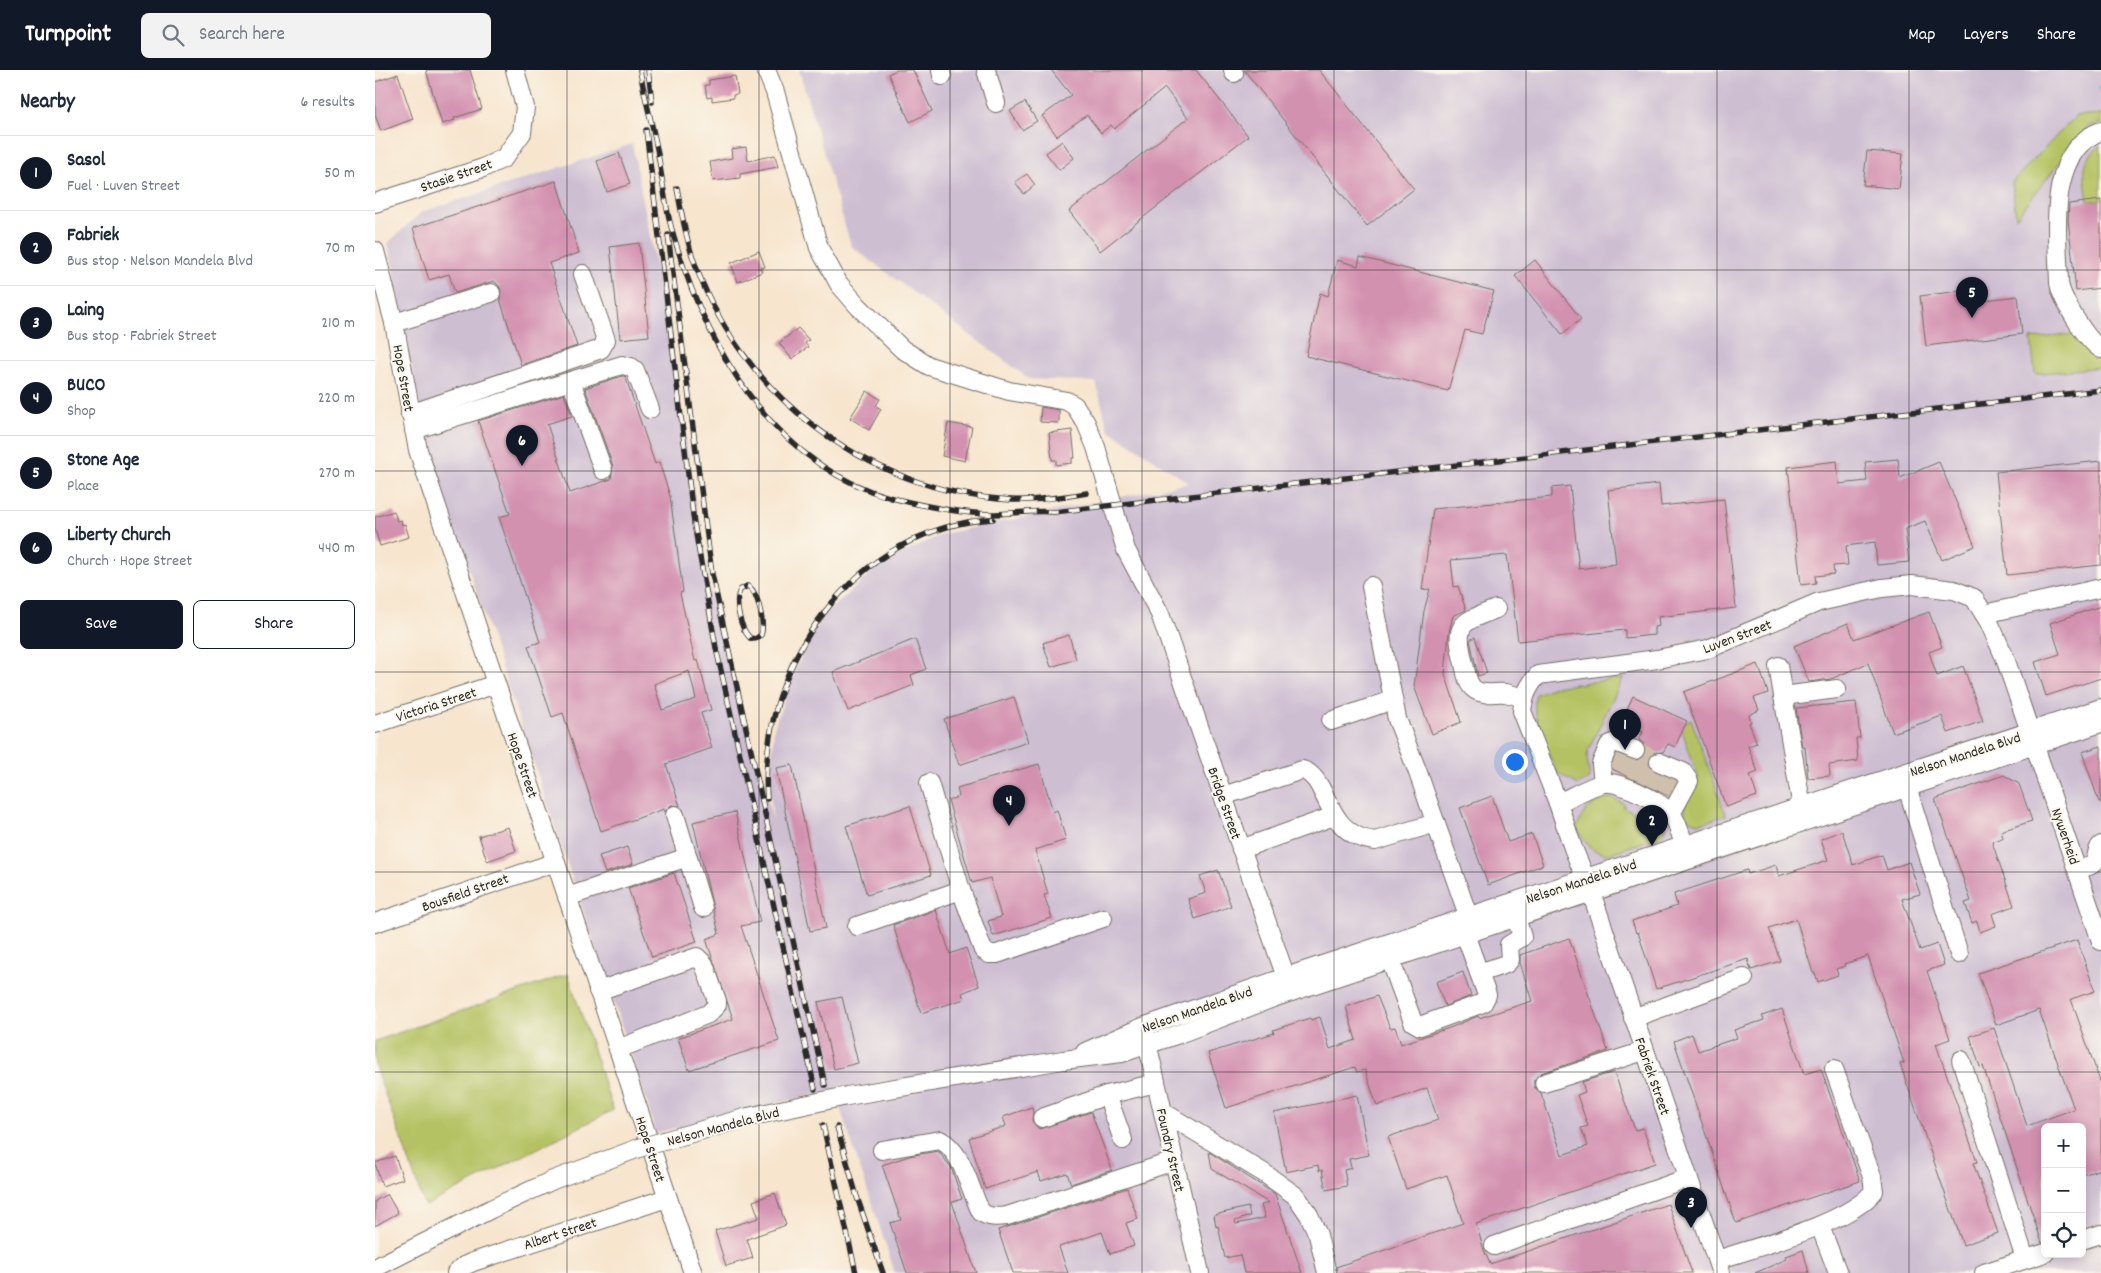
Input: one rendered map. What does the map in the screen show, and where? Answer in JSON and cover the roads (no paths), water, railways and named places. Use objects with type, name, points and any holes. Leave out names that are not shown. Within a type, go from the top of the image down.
[{"type":"street","name":"Stasie Street","points":[[375,203],[483,168],[504,158],[523,133],[525,107],[515,70]]},
{"type":"street","points":[[766,70],[775,92]]},
{"type":"street","points":[[775,92],[781,70]]},
{"type":"street","points":[[986,70],[996,103]]},
{"type":"street","name":"Bridge Street","points":[[775,92],[819,248],[839,284],[882,331],[913,358],[929,366],[1009,391],[1060,399],[1075,406],[1082,415],[1096,447],[1126,550],[1160,614],[1289,985]]},
{"type":"street","points":[[2101,131],[2090,135],[2075,150],[2062,179],[2057,203],[2061,295],[2090,338],[2101,349]]},
{"type":"street","name":"Hope Street","points":[[375,251],[394,323],[418,450],[693,1273]]},
{"type":"street","points":[[412,422],[601,349],[605,340],[583,274]]},
{"type":"street","points":[[394,323],[491,293]]},
{"type":"street","points":[[412,422],[627,365],[635,370],[650,409]]},
{"type":"street","points":[[571,381],[603,470]]},
{"type":"street","name":"Luven Street","points":[[1523,698],[1531,683],[1539,676],[1657,659],[1708,649],[1819,602],[1882,588],[1912,585],[1954,590],[1974,598],[1984,614],[2005,658],[2033,739]]},
{"type":"street","points":[[1371,586],[1397,720],[1436,823],[1487,995],[1483,1003],[1420,1026],[1413,1022],[1390,959]]},
{"type":"street","points":[[1984,614],[2101,588]]},
{"type":"street","points":[[1496,608],[1471,618],[1460,631],[1458,640],[1468,680],[1473,689],[1479,692],[1504,693],[1523,698],[1522,711],[1588,885]]},
{"type":"street","points":[[1778,666],[1802,808]]},
{"type":"street","name":"Victoria Street","points":[[375,724],[496,684]]},
{"type":"street","points":[[1783,696],[1837,689]]},
{"type":"street","points":[[1331,720],[1393,700]]},
{"type":"street","name":"Nelson Mandela Blvd","points":[[375,1268],[553,1180],[639,1148],[748,1117],[847,1096],[1122,1053],[1289,985],[1588,885],[1907,787],[2033,739],[2101,708]]},
{"type":"street","name":"Nelson Mandela Blvd","points":[[1057,1062],[1143,1027],[1289,985],[1390,959],[1467,926],[1516,917],[1588,885],[1685,847],[1802,808],[2033,739],[2101,723]]},
{"type":"street","name":"Nywerheid","points":[[2033,739],[2077,869],[2095,906],[2101,941]]},
{"type":"street","points":[[1629,750],[1615,742],[1609,744],[1601,764],[1648,784],[1685,847]]},
{"type":"street","points":[[1223,796],[1305,770],[1316,778],[1333,816],[1351,832],[1365,840],[1375,841],[1436,823]]},
{"type":"street","points":[[929,783],[961,890],[983,950],[989,954],[997,954],[1103,918]]},
{"type":"street","points":[[1558,803],[1648,784]]},
{"type":"street","points":[[1907,787],[1959,954]]},
{"type":"street","points":[[675,815],[703,908]]},
{"type":"street","points":[[1241,849],[1333,816]]},
{"type":"street","points":[[2077,869],[2093,864],[2096,850],[2101,845]]},
{"type":"street","points":[[567,897],[688,856]]},
{"type":"street","name":"Bousfield Street","points":[[375,922],[556,862]]},
{"type":"street","name":"Fabriek Street","points":[[1588,885],[1719,1267]]},
{"type":"street","points":[[857,926],[961,890]]},
{"type":"street","points":[[1479,973],[1506,964],[1510,960],[1509,946],[1522,936],[1516,917]]},
{"type":"street","points":[[598,991],[697,957],[704,964],[717,1001],[717,1005],[708,1014],[617,1049]]},
{"type":"street","points":[[1633,1018],[1744,978]]},
{"type":"street","name":"Foundry Street","points":[[1143,1027],[1200,1273]]},
{"type":"street","points":[[1544,1083],[1644,1051]]},
{"type":"street","points":[[1961,1060],[2025,1259]]},
{"type":"street","points":[[1719,1267],[1819,1226],[1868,1200],[1875,1191],[1872,1177],[1834,1069]]},
{"type":"street","points":[[1042,1118],[1107,1095],[1156,1083]]},
{"type":"street","points":[[1107,1095],[1123,1140]]},
{"type":"street","points":[[1163,1112],[1263,1173],[1296,1196],[1309,1215],[1318,1235],[1327,1273]]},
{"type":"street","points":[[882,1150],[940,1140],[947,1143],[964,1169],[981,1212],[986,1216],[995,1217],[1007,1216],[1174,1161]]},
{"type":"street","points":[[1494,1246],[1688,1178]]},
{"type":"street","name":"Albert Street","points":[[456,1273],[463,1266],[473,1262],[667,1198]]},
{"type":"street","points":[[1819,1226],[1838,1273]]},
{"type":"street","points":[[2086,1239],[2101,1234]]},
{"type":"street","points":[[1984,1273],[2041,1254]]},
{"type":"tunnel","points":[[1635,750],[1659,762]]},
{"type":"tunnel","points":[[1629,777],[1641,753]]},
{"type":"tunnel","points":[[1616,770],[1624,754]]},
{"type":"tunnel","points":[[1643,783],[1654,760]]},
{"type":"tunnel","points":[[1656,789],[1663,774]]},
{"type":"tunnel","points":[[1667,795],[1675,779]]},
{"type":"railway","points":[[640,70],[672,230],[686,273],[703,315],[724,356],[749,394],[778,428],[811,458],[849,482],[892,498],[916,504],[953,511],[989,514],[1054,512],[2101,390]]},
{"type":"railway","points":[[648,70],[652,102]]},
{"type":"railway","points":[[646,130],[694,523],[716,648],[815,1089]]},
{"type":"railway","points":[[677,188],[692,255],[713,305],[740,350],[775,391],[814,426],[858,455],[907,478],[958,493],[1012,500],[1050,498],[1087,493]]},
{"type":"railway","points":[[668,235],[712,574],[825,1085]]},
{"type":"railway","points":[[767,799],[768,749],[779,700],[797,654],[824,612],[858,576],[898,548],[943,528],[993,519]]},
{"type":"railway","points":[[747,586],[754,594],[760,608],[762,630],[761,635],[755,639],[750,638],[746,634],[739,615],[738,595],[740,590],[747,586]]},
{"type":"railway","points":[[823,1125],[856,1273]]},
{"type":"railway","points":[[837,1127],[857,1197],[883,1273]]},
{"type":"place","name":"Stone Age","points":[[1972,318]]},
{"type":"place","name":"Liberty Church","points":[[522,466]]},
{"type":"place","name":"Sasol","points":[[1625,750]]},
{"type":"place","name":"BUCO","points":[[1009,826]]},
{"type":"place","name":"Fabriek","points":[[1652,846]]},
{"type":"place","name":"Laing","points":[[1691,1228]]}]
